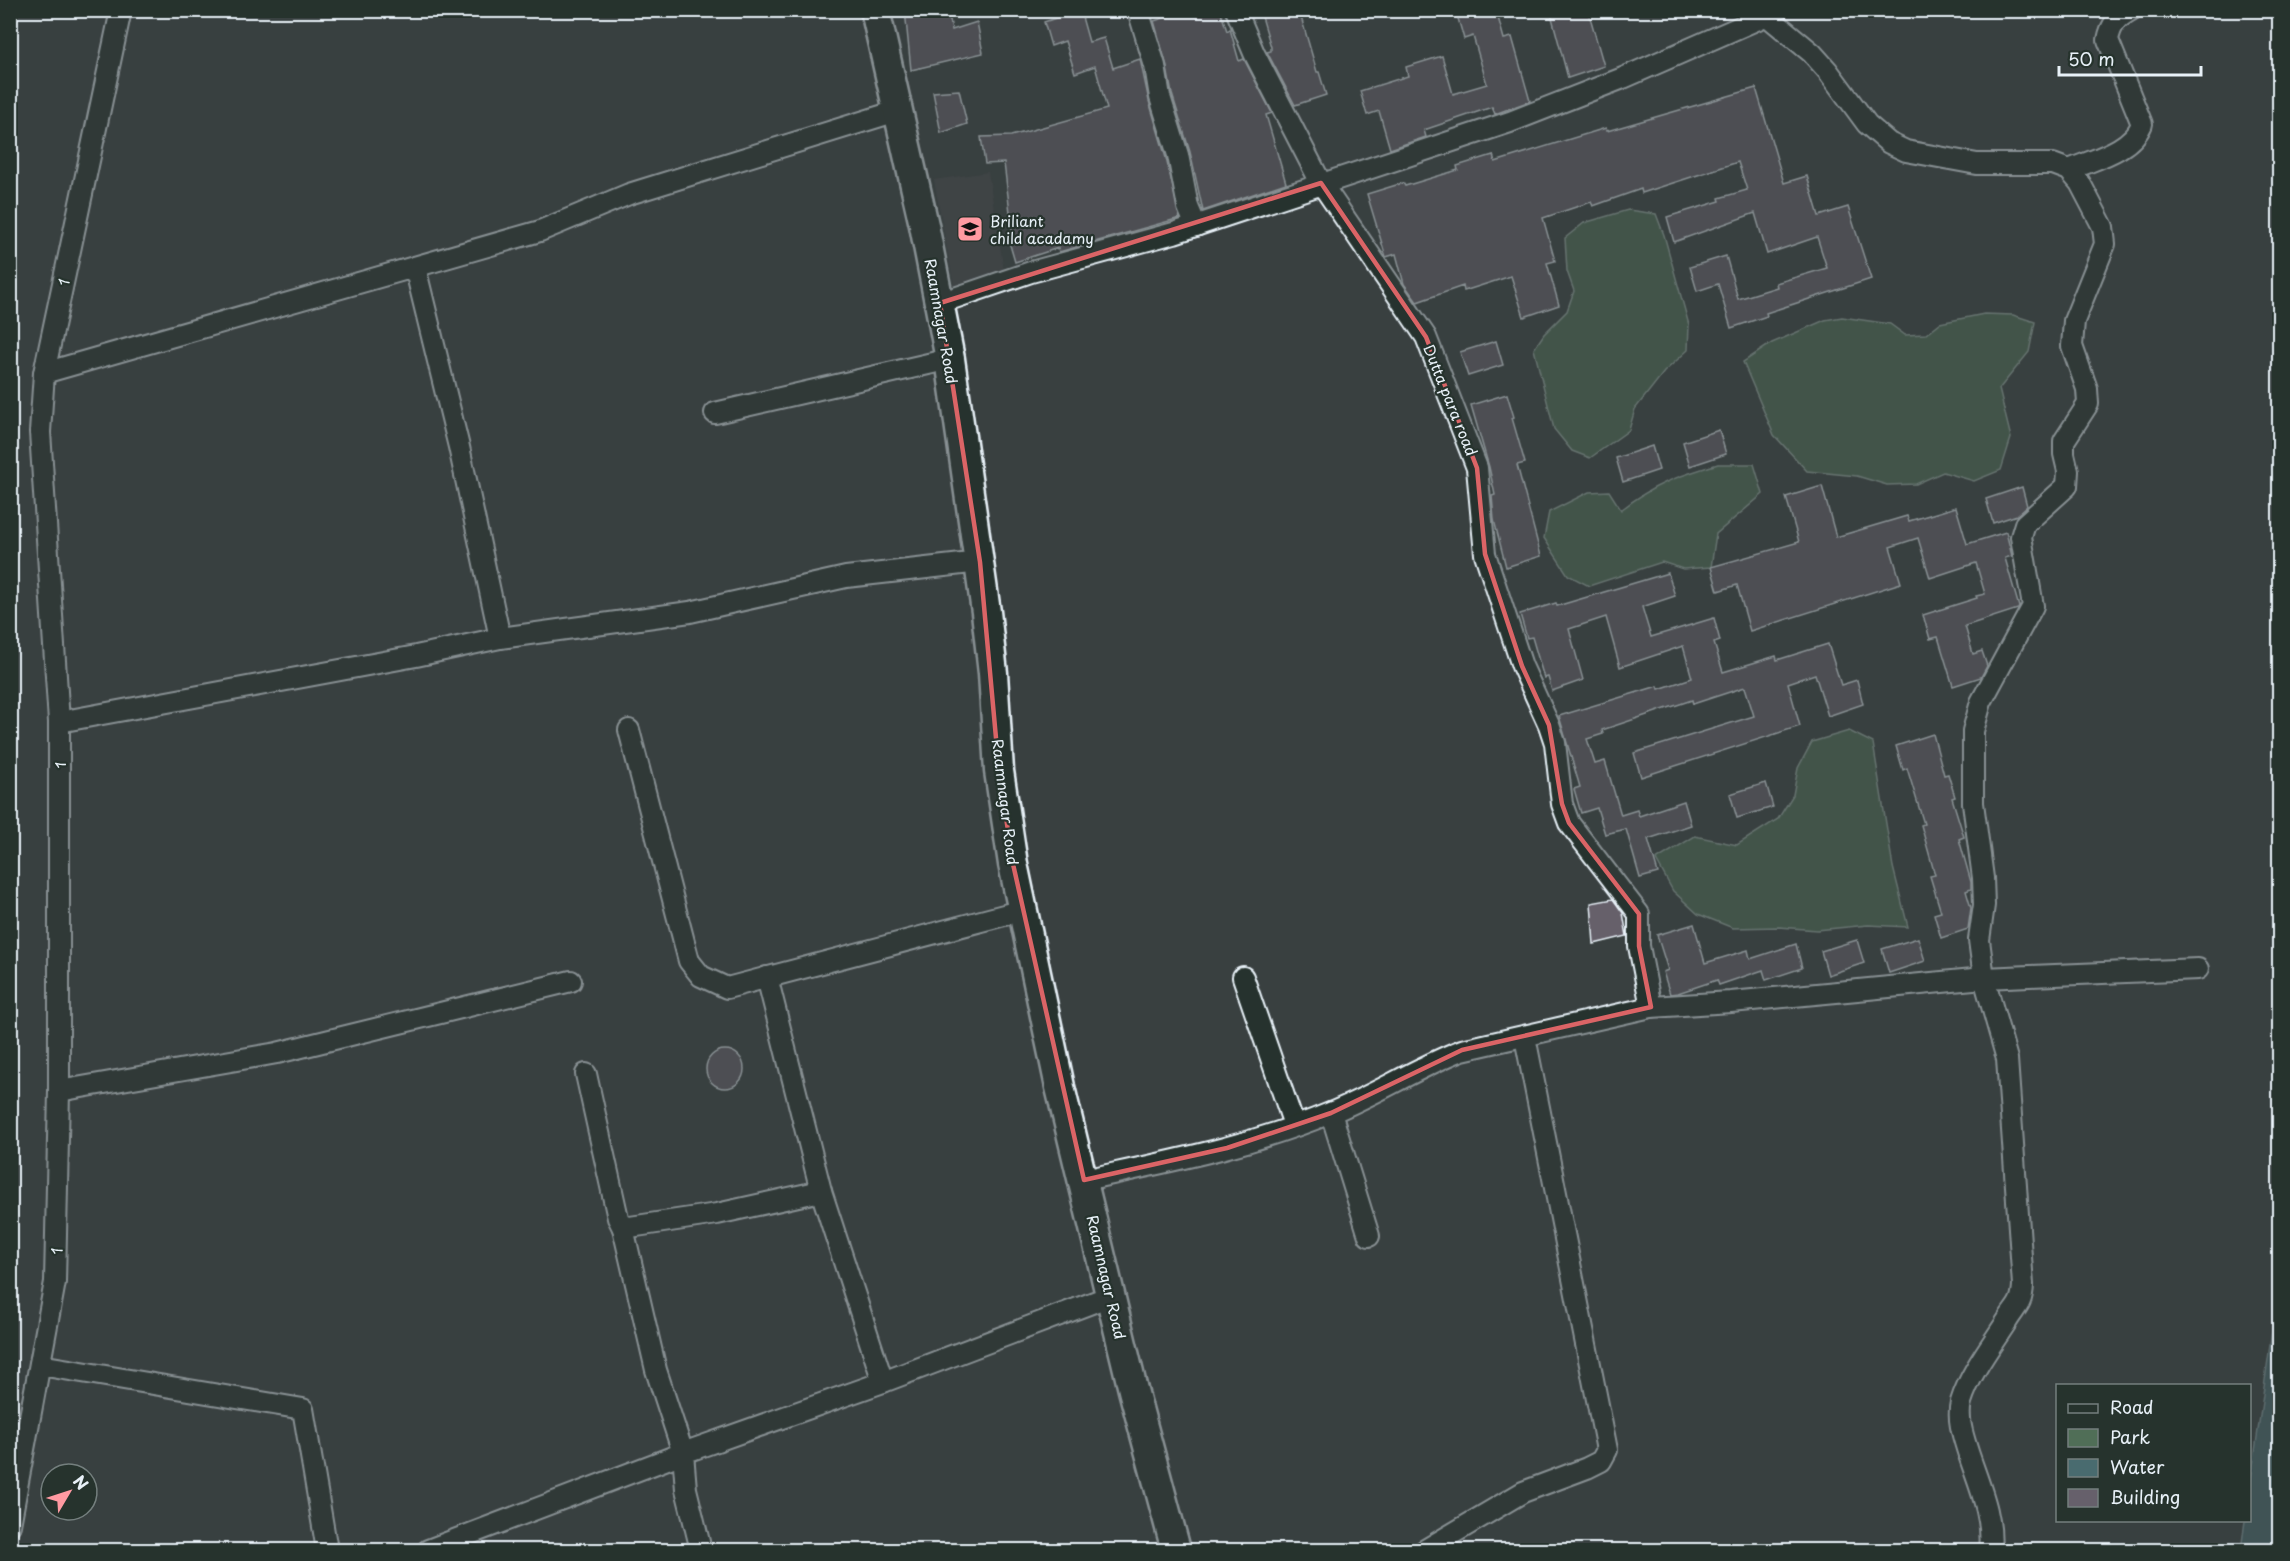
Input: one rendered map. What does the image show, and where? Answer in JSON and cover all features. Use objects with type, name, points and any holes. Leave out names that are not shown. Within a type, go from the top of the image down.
[{"type":"highway","name":"Raamnagar Road","points":[[875,10],[924,225],[950,359],[980,562],[993,673],[999,771],[1023,910],[1060,1086],[1110,1296],[1176,1551]]},
{"type":"street","name":"1","points":[[10,1525],[55,1282],[59,1091],[59,722],[40,432],[44,372],[121,10]]},
{"type":"street","points":[[1138,10],[1155,66],[1160,97],[1178,155],[1188,207],[1196,226]]},
{"type":"street","name":"Dutta para road","points":[[1236,10],[1254,53],[1321,183],[1426,336],[1477,468],[1485,554],[1522,666],[1550,724],[1555,743],[1562,804],[1569,823],[1639,914],[1639,946],[1651,1007]]},
{"type":"street","points":[[2069,170],[2126,145],[2138,135],[2142,124],[2108,40],[2111,27],[2119,17],[2131,10]]},
{"type":"street","points":[[940,303],[1031,272],[1196,226],[1510,122],[1623,78],[1762,13],[1812,53],[1828,71],[1866,124],[1889,143],[1906,151],[1977,164],[2053,164],[2069,170],[2080,183],[2103,227],[2105,244],[2074,321],[2072,346],[2087,389],[2088,404],[2064,441],[2068,471],[2067,486],[2025,524],[2020,537],[2033,606],[1981,702],[1973,731],[1973,803],[1983,878],[1984,905],[1979,940],[1984,978],[2007,1059],[2023,1285],[2023,1297],[2019,1306],[2009,1317],[1974,1375],[1961,1403],[1960,1428],[1988,1515],[1990,1551]]},
{"type":"street","points":[[44,372],[540,231],[628,194],[897,111]]},
{"type":"street","points":[[415,267],[459,447],[500,638]]},
{"type":"street","points":[[715,413],[950,359]]},
{"type":"street","points":[[59,722],[416,656],[500,638],[690,612],[846,577],[980,562]]},
{"type":"street","points":[[629,730],[689,961],[701,976],[727,988],[1023,910]]},
{"type":"street","points":[[1084,1180],[1227,1148],[1330,1113],[1462,1050],[1651,1007],[1731,1002],[1984,978],[2198,969]]},
{"type":"street","points":[[1243,977],[1294,1125]]},
{"type":"street","points":[[767,978],[821,1191],[883,1382]]},
{"type":"street","points":[[59,1091],[277,1053],[571,981]]},
{"type":"street","points":[[1425,1551],[1523,1492],[1601,1461],[1607,1450],[1525,1037]]},
{"type":"street","points":[[586,1074],[618,1218],[623,1228],[656,1370],[682,1453],[686,1489],[701,1551]]},
{"type":"street","points":[[1330,1113],[1369,1236]]},
{"type":"street","points":[[623,1228],[717,1214],[821,1191]]},
{"type":"street","points":[[428,1551],[682,1453],[883,1382],[1110,1296]]},
{"type":"street","points":[[40,1365],[303,1409],[327,1551]]},
{"type":"highlighted area","points":[[1321,183],[1426,337],[1477,468],[1485,554],[1522,666],[1549,725],[1562,804],[1569,823],[1639,914],[1639,946],[1651,1007],[1462,1050],[1331,1113],[1227,1148],[1084,1180],[1013,864],[999,771],[980,562],[940,303]]},
{"type":"shaded area","name":"Briliant child acadamy","points":[[988,172],[1005,277],[955,293],[934,180]]},
{"type":"green space","points":[[1628,210],[1656,214],[1689,325],[1688,350],[1664,372],[1635,409],[1629,430],[1590,458],[1572,451],[1554,429],[1534,349],[1544,334],[1567,311],[1574,291],[1567,271],[1565,238],[1584,223]]},
{"type":"green space","points":[[1984,314],[2013,315],[2035,322],[2029,352],[1999,389],[2011,438],[2001,470],[1974,481],[1943,472],[1916,484],[1887,485],[1857,476],[1807,471],[1774,435],[1743,362],[1772,343],[1825,320],[1842,317],[1890,324],[1905,335],[1926,334],[1940,323]]},
{"type":"green space","points":[[1718,464],[1754,464],[1763,494],[1716,534],[1711,567],[1683,569],[1662,562],[1589,586],[1568,575],[1544,538],[1549,512],[1589,492],[1609,491],[1621,510],[1667,482]]},
{"type":"green space","points":[[1849,731],[1873,743],[1893,867],[1908,927],[1868,925],[1817,930],[1779,927],[1733,928],[1698,914],[1673,891],[1656,860],[1695,836],[1737,845],[1778,819],[1793,795],[1798,768],[1812,742]]},
{"type":"water","points":[[2279,1281],[2279,1550],[2241,1550],[2245,1522],[2251,1522],[2251,1480]]},
{"type":"building","points":[[905,10],[948,10],[952,30],[977,22],[983,53],[911,70]]},
{"type":"building","points":[[1080,10],[1089,42],[1104,38],[1113,68],[1140,59],[1180,218],[1059,252],[1058,248],[1015,262],[1008,238],[1013,237],[1004,163],[985,164],[981,137],[1011,136],[1107,109],[1095,66],[1075,73],[1065,41],[1051,46],[1044,22]]},
{"type":"building","points":[[1188,10],[1220,10],[1227,31],[1230,29],[1239,61],[1244,59],[1272,113],[1266,115],[1286,183],[1203,211],[1190,152],[1172,94],[1154,21]]},
{"type":"building","points":[[1260,10],[1299,10],[1326,95],[1295,105],[1267,52],[1271,51],[1271,47]]},
{"type":"building","points":[[1471,10],[1496,10],[1504,39],[1512,37],[1530,101],[1495,114],[1492,107],[1424,130],[1426,137],[1390,149],[1379,111],[1367,115],[1360,91],[1408,76],[1406,67],[1442,56],[1453,94],[1487,84],[1473,36],[1464,39],[1457,15]]},
{"type":"building","points":[[1550,10],[1588,10],[1604,66],[1568,78]]},
{"type":"building","points":[[1756,88],[1784,183],[1807,176],[1819,216],[1848,207],[1871,279],[1766,313],[1767,316],[1731,328],[1718,284],[1697,291],[1690,267],[1726,256],[1738,299],[1777,287],[1776,283],[1827,268],[1817,237],[1767,254],[1755,213],[1674,242],[1667,217],[1747,190],[1738,162],[1642,193],[1641,189],[1593,206],[1591,202],[1543,218],[1555,261],[1547,263],[1559,305],[1524,317],[1511,276],[1464,291],[1463,286],[1417,302],[1404,284],[1396,254],[1386,257],[1367,194],[1403,183],[1405,186],[1458,170],[1457,166],[1493,155],[1495,162],[1606,128],[1607,131]]},
{"type":"building","points":[[959,90],[967,124],[941,133],[933,92]]},
{"type":"building","points":[[1496,341],[1503,365],[1468,376],[1460,352]]},
{"type":"building","points":[[1507,394],[1525,463],[1517,465],[1541,556],[1506,567],[1494,520],[1492,496],[1495,495],[1489,467],[1471,405]]},
{"type":"building","points":[[1719,430],[1726,454],[1690,466],[1683,442]]},
{"type":"building","points":[[1652,446],[1659,470],[1623,482],[1616,458]]},
{"type":"building","points":[[1822,486],[1836,537],[1907,516],[1909,521],[1956,507],[1967,544],[2006,532],[2012,556],[2005,558],[2019,607],[1965,626],[1973,654],[1982,651],[1987,666],[1981,677],[1953,686],[1938,637],[1930,639],[1923,615],[1985,594],[1976,563],[1930,578],[1918,538],[1890,547],[1901,583],[1750,631],[1737,585],[1718,591],[1711,567],[1799,542],[1786,497]]},
{"type":"building","points":[[2022,487],[2027,506],[2017,515],[1993,523],[1986,499]]},
{"type":"building","points":[[1668,573],[1675,596],[1642,607],[1651,637],[1714,618],[1720,641],[1714,643],[1723,672],[1776,656],[1777,660],[1828,644],[1841,685],[1857,680],[1863,704],[1828,716],[1815,674],[1788,683],[1800,726],[1641,777],[1634,753],[1754,716],[1745,687],[1693,704],[1692,700],[1602,730],[1603,734],[1587,739],[1595,764],[1605,761],[1621,815],[1637,810],[1639,816],[1684,801],[1691,825],[1648,839],[1658,873],[1640,878],[1626,829],[1605,834],[1597,808],[1581,813],[1574,789],[1580,787],[1559,716],[1692,678],[1683,646],[1620,667],[1606,617],[1569,629],[1583,680],[1552,691],[1548,677],[1544,678],[1532,637],[1527,638],[1520,614],[1556,603],[1557,606]]},
{"type":"building","points":[[1933,734],[1944,775],[1948,774],[1955,797],[1952,798],[1964,837],[1959,839],[1971,882],[1971,889],[1966,891],[1971,908],[1968,929],[1941,938],[1934,914],[1941,912],[1930,876],[1935,875],[1921,825],[1924,824],[1907,768],[1903,770],[1896,746]]},
{"type":"building","points":[[1766,783],[1773,807],[1737,818],[1730,794]]},
{"type":"building","points":[[1613,899],[1623,913],[1627,936],[1594,944],[1591,903]]},
{"type":"building","points":[[1694,924],[1705,963],[1748,950],[1750,959],[1796,944],[1802,968],[1766,980],[1763,970],[1719,985],[1717,980],[1670,994],[1663,972],[1668,970],[1657,935]]},
{"type":"building","points":[[1918,938],[1925,961],[1889,973],[1882,949]]},
{"type":"building","points":[[1857,940],[1864,963],[1828,975],[1821,951]]},
{"type":"building","points":[[725,1050],[739,1055],[744,1069],[739,1083],[725,1088],[711,1083],[706,1069],[711,1055]]},
{"type":"place","name":"Briliant child acadamy","points":[[970,229]]}]
